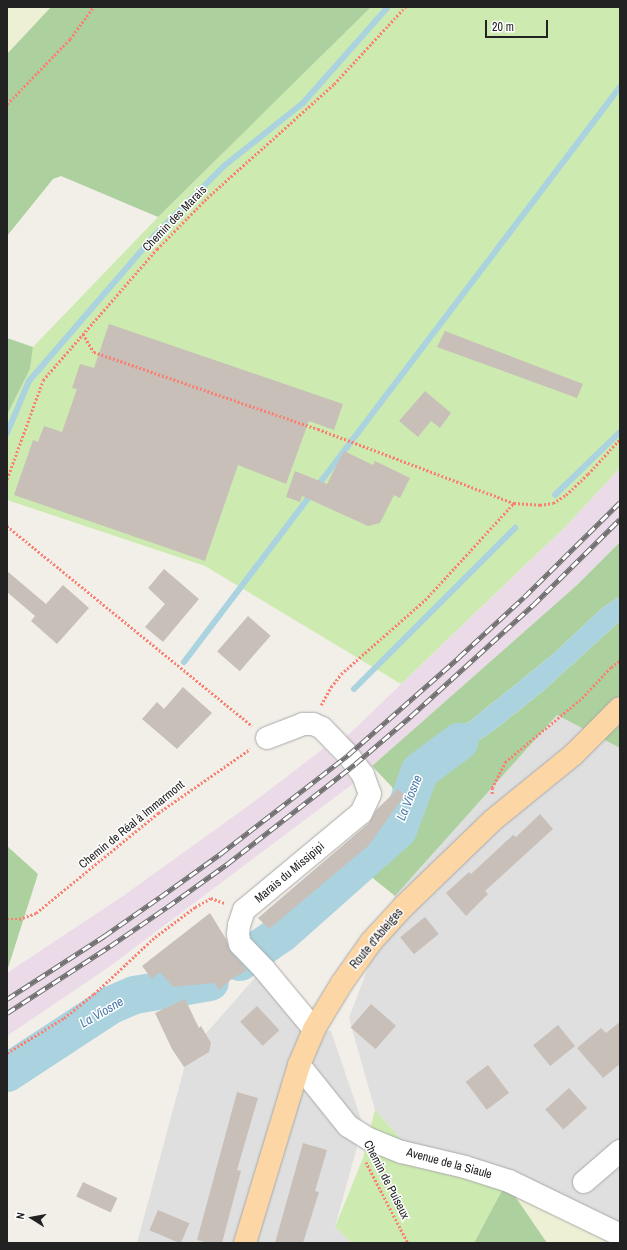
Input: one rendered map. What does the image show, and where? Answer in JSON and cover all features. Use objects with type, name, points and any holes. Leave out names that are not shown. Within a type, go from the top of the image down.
[{"type":"main road","name":"Route d'Ableiges","points":[[245,1243],[299,1065],[314,1029],[342,982],[371,942],[403,907],[493,820],[573,755],[620,708]]},
{"type":"street","points":[[267,738],[292,727],[303,724],[313,724]]},
{"type":"street","name":"Marais du Missipipi","points":[[313,724],[322,728],[330,735],[363,775],[370,794],[361,813],[244,910],[238,934],[240,944],[264,969],[314,1029]]},
{"type":"street","name":"Avenue de la Siaule","points":[[299,1065],[348,1126],[369,1139],[402,1152],[465,1166],[509,1181],[620,1235]]},
{"type":"street","points":[[584,1182],[620,1151]]},
{"type":"path","points":[[7,104],[70,39],[93,7]]},
{"type":"path","name":"Chemin des Marais","points":[[7,479],[43,380],[148,260],[207,198],[334,84],[405,7]]},
{"type":"path","points":[[83,334],[94,352],[318,429],[514,503],[540,505],[553,503],[566,495],[588,474],[620,439]]},
{"type":"path","points":[[313,724],[330,687],[341,674],[425,600],[514,503]]},
{"type":"path","points":[[7,526],[267,738]]},
{"type":"path","points":[[493,820],[492,788],[505,762],[582,698],[611,667],[620,661]]},
{"type":"path","name":"Chemin de Réal à Immarmont","points":[[7,919],[19,919],[36,913],[158,813],[211,774],[267,738]]},
{"type":"path","points":[[7,1053],[64,1018],[94,994],[155,937],[195,907],[211,898],[244,910]]},
{"type":"path","name":"Chemin de Puiseux","points":[[363,1158],[408,1243]]},
{"type":"shaded area","points":[[620,468],[620,542],[577,585],[372,766],[346,737],[566,526]]},
{"type":"shaded area","points":[[557,715],[620,748],[620,1237],[506,1183],[401,1139],[375,1110],[349,1018],[395,896]]},
{"type":"shaded area","points":[[324,748],[354,783],[109,967],[7,1036],[7,973],[123,896],[255,801]]},
{"type":"shaded area","points":[[260,972],[307,1030],[331,1031],[363,1125],[335,1227],[352,1243],[137,1243],[188,1054]]},
{"type":"green space","points":[[7,7],[51,7],[7,54]]},
{"type":"green space","points":[[51,7],[371,7],[158,217],[61,176],[53,179],[7,236],[7,54]]},
{"type":"green space","points":[[371,7],[620,7],[620,468],[566,526],[401,684],[205,566],[7,500],[7,415],[30,369],[33,347],[158,217]]},
{"type":"green space","points":[[7,338],[33,347],[30,369],[7,415]]},
{"type":"green space","points":[[620,542],[620,596],[601,609],[552,655],[470,721],[438,738],[429,780],[458,754],[493,731],[542,692],[620,621],[620,748],[557,715],[395,896],[364,871],[400,814],[392,787],[372,766],[577,585]]},
{"type":"green space","points":[[7,846],[38,874],[7,971]]},
{"type":"green space","points":[[375,1110],[401,1139],[506,1183],[474,1243],[352,1243],[335,1227],[363,1158]]},
{"type":"green space","points":[[506,1183],[620,1243],[540,1243]]},
{"type":"green space","points":[[506,1183],[547,1243],[474,1243]]},
{"type":"water","points":[[620,596],[620,621],[542,692],[493,731],[458,754],[429,780],[410,768],[412,764],[438,738],[470,721],[552,655],[601,609]]},
{"type":"building","points":[[109,324],[343,404],[334,430],[309,421],[286,484],[238,465],[205,561],[14,495],[33,440],[38,442],[44,426],[62,432],[77,389],[72,388],[80,364],[94,368]]},
{"type":"building","points":[[445,331],[583,384],[577,398],[437,347]]},
{"type":"building","points":[[425,391],[451,413],[440,428],[431,421],[418,437],[399,421]]},
{"type":"building","points":[[344,451],[373,465],[375,461],[410,478],[400,498],[394,495],[380,523],[368,526],[302,496],[300,502],[286,497],[295,471],[327,484]]},
{"type":"building","points":[[164,569],[199,599],[163,642],[145,627],[165,604],[148,588]]},
{"type":"building","points":[[7,571],[46,604],[63,585],[89,608],[57,644],[31,621],[35,616],[7,592]]},
{"type":"building","points":[[248,616],[271,636],[240,671],[217,651]]},
{"type":"building","points":[[183,687],[212,713],[177,749],[142,719],[157,702],[164,709]]},
{"type":"building","points":[[398,789],[405,795],[368,846],[269,929],[258,918],[369,823],[376,810]]},
{"type":"building","points":[[540,814],[553,829],[485,891],[488,894],[466,916],[446,893],[469,872],[471,874],[513,835],[516,837]]},
{"type":"building","points":[[210,913],[226,939],[231,952],[246,971],[233,978],[219,990],[214,983],[173,987],[160,972],[152,979],[142,966]]},
{"type":"building","points":[[425,917],[439,934],[414,954],[400,937]]},
{"type":"building","points":[[185,999],[199,1028],[201,1026],[211,1043],[209,1052],[184,1067],[172,1049],[155,1013]]},
{"type":"building","points":[[371,1004],[396,1026],[376,1049],[351,1027]]},
{"type":"building","points":[[257,1006],[280,1030],[263,1046],[240,1022]]},
{"type":"building","points":[[620,1022],[620,1064],[603,1078],[577,1048],[601,1028],[606,1033]]},
{"type":"building","points":[[558,1025],[575,1046],[550,1066],[533,1045]]},
{"type":"building","points":[[488,1065],[509,1093],[487,1110],[466,1082]]},
{"type":"building","points":[[569,1088],[587,1108],[563,1129],[545,1109]]},
{"type":"building","points":[[237,1092],[258,1098],[237,1170],[241,1171],[222,1243],[209,1243],[197,1240]]},
{"type":"building","points":[[303,1143],[327,1150],[315,1191],[319,1192],[303,1243],[275,1243]]},
{"type":"building","points":[[83,1182],[117,1198],[111,1213],[76,1197]]},
{"type":"building","points":[[158,1210],[189,1223],[181,1243],[149,1230]]},
{"type":"waterway","points":[[7,433],[29,381],[154,236],[224,166],[303,103],[388,7]]},
{"type":"waterway","points":[[184,662],[620,87]]},
{"type":"waterway","points":[[555,495],[620,432]]},
{"type":"waterway","points":[[354,689],[515,528]]},
{"type":"waterway","name":"La Viosne","points":[[240,962],[282,933],[398,830],[420,771],[459,742]]},
{"type":"waterway","name":"La Viosne","points":[[7,1073],[111,1005],[135,995],[210,982]]},
{"type":"railway","points":[[7,999],[104,936],[160,897],[220,854],[348,755],[459,657],[524,597],[620,502]]},
{"type":"railway","points":[[7,1013],[167,907],[227,864],[355,764],[411,716],[533,605],[620,519]]}]
